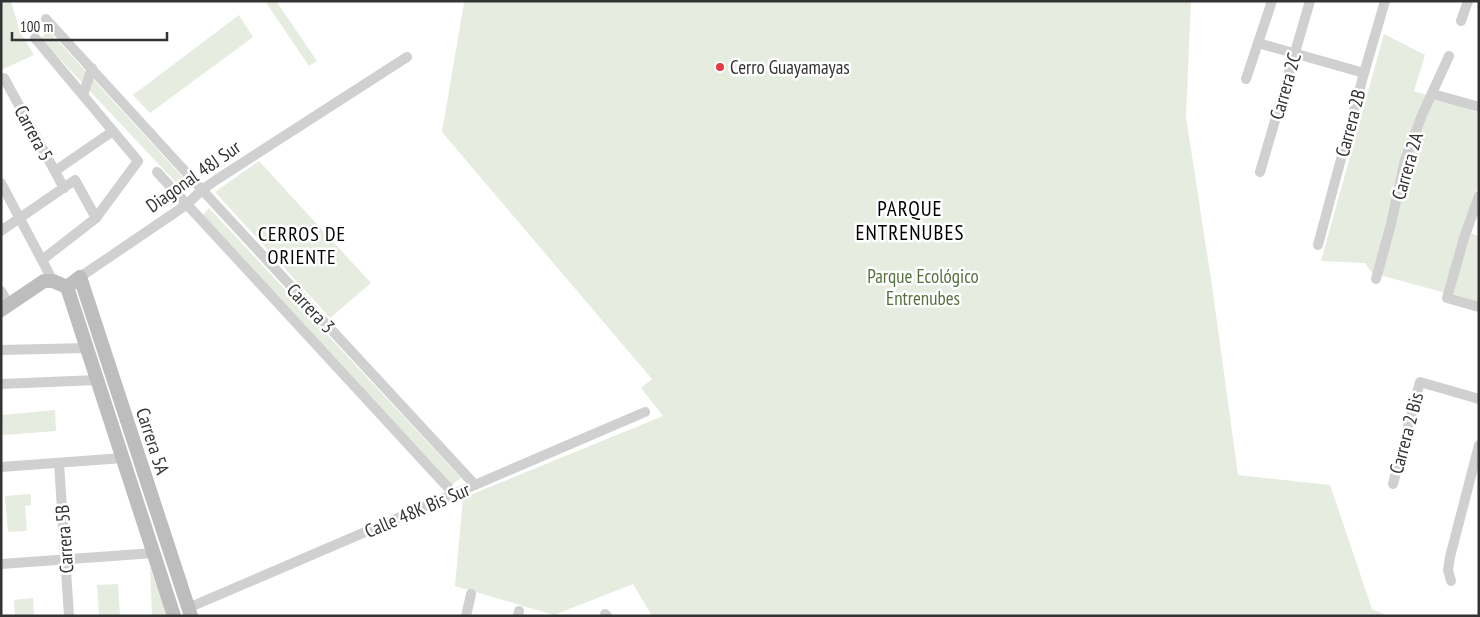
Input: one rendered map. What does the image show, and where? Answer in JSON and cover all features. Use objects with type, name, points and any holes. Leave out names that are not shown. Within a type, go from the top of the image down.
[{"type":"street","points":[[1246,79],[1272,1]]},
{"type":"street","name":"Carrera 2C","points":[[1260,172],[1310,1]]},
{"type":"street","name":"Carrera 2B","points":[[1318,245],[1385,1]]},
{"type":"street","points":[[1461,21],[1468,1]]},
{"type":"street","name":"Carrera 3","points":[[46,19],[475,485]]},
{"type":"street","points":[[34,38],[138,161],[96,218],[42,260]]},
{"type":"street","points":[[1258,43],[1364,73]]},
{"type":"street","name":"Carrera 2A","points":[[1376,279],[1391,224],[1405,160],[1448,56]]},
{"type":"street","name":"Diagonal 48J Sur","points":[[67,287],[186,205],[202,190],[407,57]]},
{"type":"street","points":[[83,95],[92,68]]},
{"type":"street","name":"Carrera 5","points":[[4,78],[64,188]]},
{"type":"street","points":[[1433,94],[1479,107]]},
{"type":"street","points":[[55,171],[113,131]]},
{"type":"street","name":"Carrera 3","points":[[157,172],[454,494]]},
{"type":"street","points":[[1,231],[75,180],[96,218]]},
{"type":"street","points":[[1,183],[53,281]]},
{"type":"street","points":[[1479,196],[1464,238],[1447,298],[1479,308]]},
{"type":"street","name":"Carrera 5A","points":[[80,277],[190,612]]},
{"type":"street","points":[[1,290],[5,308],[38,283],[53,281],[67,287]]},
{"type":"street","name":"Carrera 5A","points":[[67,287],[174,616]]},
{"type":"street","points":[[1,350],[87,348]]},
{"type":"street","points":[[1,384],[97,380]]},
{"type":"street","name":"Carrera 2 Bis","points":[[1393,484],[1420,382],[1479,399]]},
{"type":"street","name":"Calle 48K Bis Sur","points":[[190,612],[454,494],[645,412]]},
{"type":"street","points":[[1451,581],[1448,570],[1450,557],[1479,445]]},
{"type":"street","points":[[1,467],[123,458]]},
{"type":"street","name":"Carrera 5B","points":[[59,463],[69,616]]},
{"type":"street","points":[[1,564],[154,553]]},
{"type":"street","points":[[466,616],[471,594]]},
{"type":"green space","points":[[1,1],[11,1],[20,32],[34,55],[1,70]]},
{"type":"green space","points":[[265,1],[276,1],[317,61],[309,66]]},
{"type":"green space","name":"Parque Ecológico Entrenubes","points":[[463,1],[1191,1],[1186,117],[1238,475],[1330,485],[1372,609],[1388,616],[652,616],[633,584],[554,615],[455,586],[463,498],[663,416],[641,388],[652,379],[442,132]]},
{"type":"green space","points":[[239,15],[253,37],[150,113],[133,95]]},
{"type":"green space","points":[[48,30],[188,183],[181,188],[41,39]]},
{"type":"green space","points":[[1384,34],[1425,55],[1414,91],[1479,113],[1479,182],[1464,231],[1479,236],[1479,302],[1372,273],[1365,263],[1321,261]]},
{"type":"green space","points":[[259,161],[371,283],[330,318],[215,192]]},
{"type":"green space","points":[[209,208],[461,478],[452,485],[203,215]]},
{"type":"green space","points":[[55,410],[56,431],[3,435],[2,415]]},
{"type":"green space","points":[[31,494],[31,505],[25,506],[27,531],[8,532],[5,496]]},
{"type":"green space","points":[[150,567],[167,616],[152,616]]},
{"type":"green space","points":[[118,584],[120,616],[99,616],[97,585]]},
{"type":"green space","points":[[33,598],[34,616],[15,616],[14,600]]},
{"type":"place","name":"Cerro Guayamayas","points":[[720,67]]},
{"type":"district","name":"PARQUE ENTRENUBES","points":[[910,220]]},
{"type":"district","name":"CERROS DE ORIENTE","points":[[302,246]]}]
